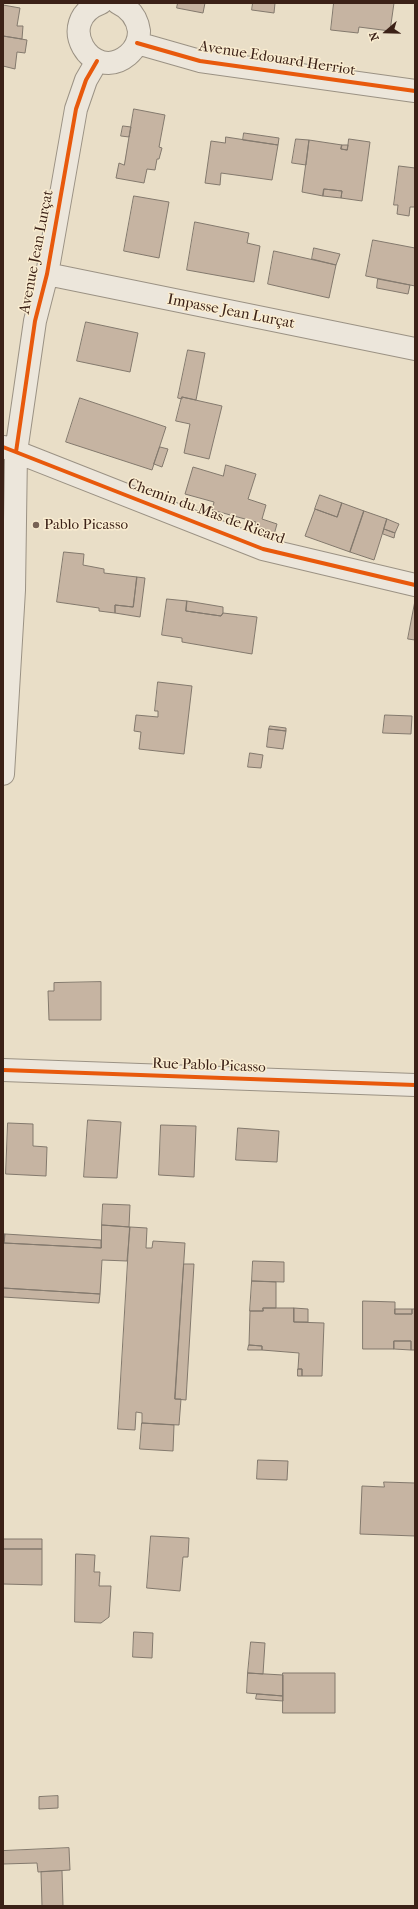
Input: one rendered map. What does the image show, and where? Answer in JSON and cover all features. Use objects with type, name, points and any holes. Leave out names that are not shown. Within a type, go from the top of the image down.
[{"type":"street","points":[[101,3],[93,6],[85,13],[80,22],[78,32],[80,43],[85,52],[97,61],[114,62],[124,59],[132,52],[137,43],[139,32],[137,22],[132,13],[118,3]]},
{"type":"street","name":"Avenue Edouard Herriot","points":[[137,43],[200,61],[415,91]]},
{"type":"street","name":"Avenue Jean Lurçat","points":[[3,774],[14,590],[10,449],[47,274],[76,109],[86,80],[97,61]]},
{"type":"street","name":"Impasse Jean Lurçat","points":[[47,274],[415,348]]},
{"type":"street","name":"Chemin du Mas de Ricard","points":[[10,449],[262,549],[415,585]]},
{"type":"street","name":"Rue Pablo Picasso","points":[[3,1070],[415,1085]]},
{"type":"building","points":[[178,3],[205,3],[203,13],[177,8]]},
{"type":"building","points":[[253,3],[275,3],[274,13],[252,10]]},
{"type":"building","points":[[334,3],[394,3],[390,31],[359,27],[358,33],[331,30]]},
{"type":"building","points":[[3,5],[20,8],[17,26],[23,26],[22,39],[3,36]]},
{"type":"building","points":[[3,36],[27,40],[25,53],[17,52],[15,69],[3,66]]},
{"type":"building","points":[[134,109],[165,115],[159,147],[162,148],[159,159],[157,159],[155,170],[147,169],[144,183],[116,178],[119,163],[124,165]]},
{"type":"building","points":[[123,126],[131,127],[129,137],[121,136]]},
{"type":"building","points":[[244,133],[279,138],[278,145],[243,140]]},
{"type":"building","points":[[226,137],[278,145],[272,180],[221,173],[220,185],[205,183],[211,141],[225,143]]},
{"type":"building","points":[[296,139],[309,140],[306,165],[292,163]]},
{"type":"building","points":[[349,139],[370,142],[362,201],[341,198],[342,191],[324,189],[323,196],[302,192],[309,140],[342,145],[341,149],[347,150]]},
{"type":"building","points":[[342,145],[348,145],[347,150],[341,149]]},
{"type":"building","points":[[399,166],[415,168],[415,207],[410,207],[409,216],[397,214],[398,205],[394,205]]},
{"type":"building","points":[[324,189],[342,191],[341,198],[323,196]]},
{"type":"building","points":[[134,196],[169,202],[159,258],[124,251]]},
{"type":"building","points":[[195,222],[249,233],[247,243],[260,246],[254,282],[187,270]]},
{"type":"building","points":[[373,240],[415,248],[415,286],[366,276]]},
{"type":"building","points":[[314,248],[340,254],[336,265],[312,259]]},
{"type":"building","points":[[274,251],[336,265],[329,298],[268,284]]},
{"type":"building","points":[[378,279],[410,285],[408,294],[377,288]]},
{"type":"building","points":[[86,322],[138,333],[130,372],[77,361]]},
{"type":"building","points":[[188,350],[205,353],[196,400],[182,397],[182,399],[178,398]]},
{"type":"building","points":[[182,397],[222,406],[209,459],[184,453],[190,424],[176,421]]},
{"type":"building","points":[[80,398],[166,427],[152,470],[66,442]]},
{"type":"building","points":[[160,447],[168,449],[162,467],[154,464]]},
{"type":"building","points":[[226,465],[256,474],[248,499],[266,505],[262,519],[277,524],[273,538],[254,528],[256,522],[212,510],[214,502],[185,494],[193,467],[223,476]]},
{"type":"building","points":[[320,495],[342,503],[337,517],[315,509]]},
{"type":"building","points":[[342,503],[364,511],[350,552],[305,536],[315,509],[337,517]]},
{"type":"building","points":[[364,511],[387,519],[374,560],[350,552]]},
{"type":"building","points":[[387,519],[399,524],[395,533],[384,529]]},
{"type":"building","points":[[384,529],[395,533],[394,538],[383,534]]},
{"type":"building","points":[[64,552],[84,554],[83,565],[104,569],[104,573],[137,577],[133,607],[115,605],[115,613],[99,611],[99,608],[57,602]]},
{"type":"building","points":[[137,577],[145,578],[140,617],[115,613],[115,605],[133,607]]},
{"type":"building","points":[[167,599],[187,601],[186,611],[221,616],[223,613],[257,617],[252,654],[182,642],[182,638],[162,635]]},
{"type":"building","points":[[187,601],[223,607],[223,613],[221,616],[186,611]]},
{"type":"building","points":[[415,601],[415,640],[408,639]]},
{"type":"building","points":[[158,682],[192,686],[184,754],[139,749],[141,732],[134,731],[136,715],[158,717],[158,711],[155,711]]},
{"type":"building","points":[[385,715],[412,716],[411,734],[383,733]]},
{"type":"building","points":[[270,726],[286,728],[286,731],[269,729]]},
{"type":"building","points":[[269,729],[286,731],[283,749],[267,747]]},
{"type":"building","points":[[250,753],[263,755],[261,768],[248,767]]},
{"type":"building","points":[[101,982],[101,1020],[49,1020],[48,991],[54,991],[54,983]]},
{"type":"building","points":[[88,1120],[121,1122],[117,1178],[84,1177]]},
{"type":"building","points":[[8,1123],[33,1124],[33,1146],[47,1147],[46,1176],[6,1174]]},
{"type":"building","points":[[161,1125],[196,1126],[194,1177],[159,1175]]},
{"type":"building","points":[[238,1128],[279,1131],[277,1162],[236,1160]]},
{"type":"building","points":[[103,1204],[130,1205],[129,1227],[102,1225]]},
{"type":"building","points":[[102,1225],[130,1227],[127,1261],[102,1260],[100,1294],[3,1288],[3,1234],[5,1234],[4,1243],[101,1248]]},
{"type":"building","points":[[130,1227],[147,1228],[146,1248],[152,1248],[153,1241],[185,1243],[175,1399],[181,1399],[179,1425],[142,1423],[142,1413],[136,1412],[135,1430],[118,1429]]},
{"type":"building","points":[[5,1234],[101,1240],[101,1248],[4,1243]]},
{"type":"building","points":[[253,1261],[284,1262],[284,1282],[252,1281]]},
{"type":"building","points":[[184,1264],[194,1264],[186,1400],[175,1399]]},
{"type":"building","points":[[252,1281],[276,1282],[276,1308],[263,1308],[263,1311],[250,1311]]},
{"type":"building","points":[[3,1288],[100,1294],[99,1303],[3,1297]]},
{"type":"building","points":[[363,1301],[395,1302],[395,1314],[412,1314],[412,1309],[415,1309],[415,1350],[411,1350],[411,1341],[394,1341],[394,1349],[363,1349]]},
{"type":"building","points":[[263,1308],[294,1308],[294,1322],[324,1323],[322,1376],[302,1376],[302,1369],[298,1369],[299,1353],[262,1350],[262,1346],[249,1345],[250,1311],[263,1311]]},
{"type":"building","points":[[294,1308],[308,1309],[308,1322],[294,1322]]},
{"type":"building","points":[[395,1309],[412,1309],[412,1314],[395,1314]]},
{"type":"building","points":[[394,1341],[411,1341],[411,1350],[394,1349]]},
{"type":"building","points":[[249,1345],[262,1346],[262,1350],[248,1350]]},
{"type":"building","points":[[298,1369],[302,1369],[302,1376],[298,1376]]},
{"type":"building","points":[[142,1423],[174,1425],[173,1451],[140,1449]]},
{"type":"building","points":[[258,1460],[288,1461],[287,1480],[257,1479]]},
{"type":"building","points":[[384,1482],[415,1483],[415,1536],[360,1534],[362,1486],[384,1487]]},
{"type":"building","points":[[151,1536],[189,1538],[188,1557],[183,1557],[180,1591],[147,1588]]},
{"type":"building","points":[[3,1539],[42,1539],[42,1549],[3,1549]]},
{"type":"building","points":[[3,1549],[42,1549],[42,1585],[3,1584]]},
{"type":"building","points":[[76,1554],[95,1555],[94,1572],[100,1572],[99,1586],[111,1586],[109,1617],[101,1623],[75,1622]]},
{"type":"building","points":[[134,1632],[153,1633],[152,1658],[133,1657]]},
{"type":"building","points":[[251,1642],[265,1643],[263,1674],[248,1673]]},
{"type":"building","points":[[248,1673],[283,1675],[283,1696],[247,1693]]},
{"type":"building","points":[[283,1673],[335,1673],[335,1713],[283,1713]]},
{"type":"building","points":[[257,1694],[283,1696],[283,1701],[256,1699]]},
{"type":"building","points":[[58,1796],[58,1808],[39,1809],[39,1797]]},
{"type":"building","points":[[69,1848],[70,1870],[38,1872],[37,1863],[3,1864],[3,1851]]},
{"type":"building","points":[[62,1871],[63,1906],[42,1906],[41,1872]]},
{"type":"cycle path","points":[[137,43],[200,61],[415,91]]},
{"type":"cycle path","points":[[16,452],[35,321],[47,274],[76,109],[86,80],[97,61]]},
{"type":"cycle path","points":[[3,447],[263,549],[415,585]]},
{"type":"cycle path","points":[[3,1070],[415,1085]]},
{"type":"place","name":"Pablo Picasso","points":[[36,525]]}]
